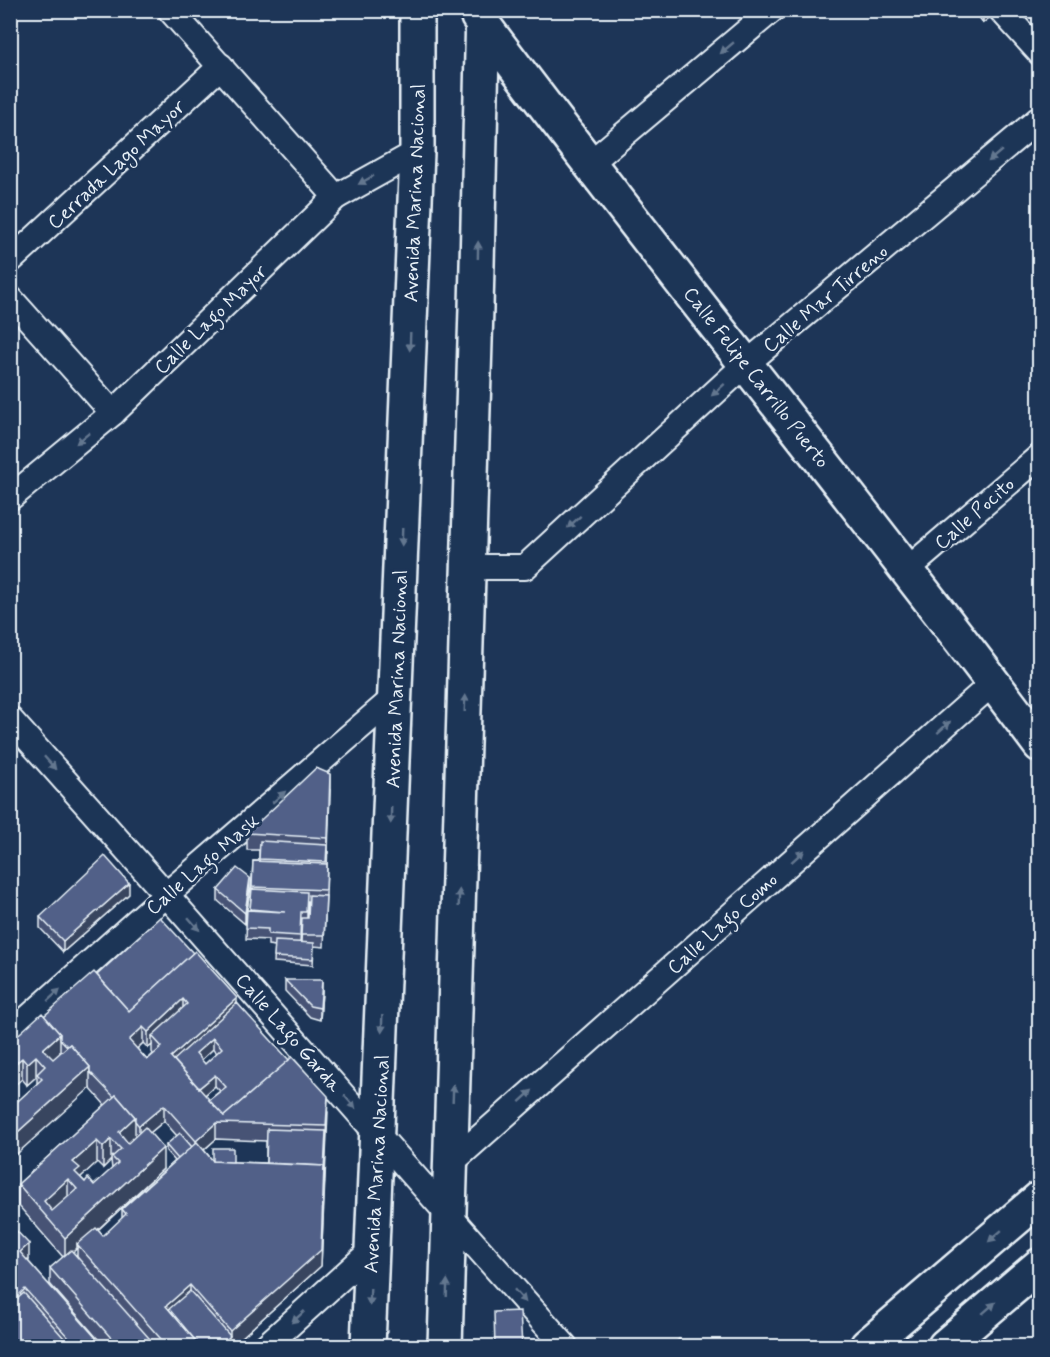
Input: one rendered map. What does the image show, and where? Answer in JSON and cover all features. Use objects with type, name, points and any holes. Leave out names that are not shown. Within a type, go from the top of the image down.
[{"type":"main road","name":"Avenida Marina Nacional","points":[[368,1347],[417,152],[417,10]]},
{"type":"main road","name":"Calle Felipe Carrillo Puerto","points":[[480,15],[589,164],[908,569],[1040,745]]},
{"type":"main road","points":[[445,1347],[469,567],[480,15]]},
{"type":"main road","points":[[867,1347],[1040,1198]]},
{"type":"main road","points":[[945,1347],[1040,1265]]},
{"type":"street","points":[[170,10],[336,197]]},
{"type":"street","points":[[589,164],[772,10]]},
{"type":"street","points":[[1001,10],[1040,54]]},
{"type":"street","name":"Cerrada Lago Mayor","points":[[10,261],[221,66]]},
{"type":"street","name":"Calle Mar Tirreno","points":[[469,567],[525,567],[746,364],[1040,118]]},
{"type":"street","name":"Calle Lago Mayor","points":[[10,498],[113,413],[336,197],[417,152]]},
{"type":"street","points":[[10,298],[113,413]]},
{"type":"street","name":"Calle Pocito","points":[[908,569],[1040,456]]},
{"type":"street","name":"Calle Lago Como","points":[[451,1163],[993,683]]},
{"type":"street","name":"Calle Lago Mask","points":[[10,1034],[167,894],[396,696]]},
{"type":"street","name":"Calle Lago Garda","points":[[10,719],[565,1347]]},
{"type":"street","points":[[266,1347],[372,1250]]},
{"type":"building","points":[[316,768],[330,774],[328,838],[247,833]]},
{"type":"building","points":[[260,841],[327,845],[326,862],[259,859]]},
{"type":"building","points":[[105,856],[129,883],[63,941],[40,917]]},
{"type":"building","points":[[253,861],[327,864],[326,890],[252,887]]},
{"type":"building","points":[[237,868],[250,878],[245,913],[218,890]]},
{"type":"building","points":[[252,889],[307,892],[306,912],[301,912],[300,936],[268,934],[268,929],[246,928],[247,910],[285,912],[250,909]]},
{"type":"building","points":[[309,895],[326,896],[324,935],[301,935],[302,918],[308,918]]},
{"type":"building","points":[[160,917],[193,953],[129,1011],[97,975]]},
{"type":"building","points":[[275,941],[314,943],[313,959],[274,957]]},
{"type":"building","points":[[195,951],[237,998],[171,1057],[224,1116],[292,1057],[328,1096],[326,1126],[216,1123],[196,1141],[164,1105],[139,1126],[135,1117],[116,1095],[114,1097],[90,1072],[90,1067],[70,1044],[67,1046],[60,1039],[60,1034],[44,1016],[94,972],[129,1011]],"holes":[[[183,999],[187,1004],[152,1036],[162,1047],[147,1060],[129,1040],[143,1027],[148,1032]]]},
{"type":"building","points":[[285,980],[322,980],[320,1008],[310,1006]]},
{"type":"building","points":[[237,1003],[289,1060],[224,1116],[209,1100],[226,1087],[215,1075],[199,1088],[174,1060]],"holes":[[[213,1038],[222,1048],[205,1064],[196,1053]]]},
{"type":"building","points":[[42,1013],[60,1034],[43,1049],[53,1059],[70,1044],[90,1067],[10,1139],[10,1097],[13,1095],[18,1101],[42,1079],[37,1074],[45,1066],[36,1056],[27,1064],[22,1058],[10,1068],[10,1042]]},
{"type":"building","points":[[116,1095],[135,1117],[119,1132],[128,1143],[145,1127],[163,1148],[65,1238],[18,1184]],"holes":[[[111,1139],[121,1149],[112,1157],[118,1163],[94,1185],[88,1178],[85,1182],[75,1172],[80,1168],[73,1162],[97,1141],[103,1147]],[[68,1179],[77,1189],[52,1211],[44,1201]]]},
{"type":"building","points":[[267,1129],[326,1131],[324,1171],[324,1166],[266,1163]]},
{"type":"building","points":[[180,1133],[192,1147],[178,1159],[166,1145]]},
{"type":"building","points":[[197,1142],[213,1161],[324,1166],[321,1250],[230,1331],[190,1285],[166,1306],[201,1347],[168,1347],[77,1244],[96,1228],[103,1236],[126,1214],[122,1209]]},
{"type":"building","points":[[213,1148],[233,1148],[233,1162],[213,1161]]},
{"type":"building","points":[[10,1224],[29,1244],[20,1252],[104,1347],[77,1347],[25,1289],[20,1294],[21,1296],[10,1305]]},
{"type":"building","points":[[71,1250],[157,1347],[119,1347],[50,1268]]},
{"type":"building","points":[[190,1291],[230,1336],[220,1347],[201,1347],[169,1309]]},
{"type":"building","points":[[24,1293],[72,1347],[10,1347],[10,1305]]},
{"type":"building","points":[[520,1311],[522,1347],[495,1347],[494,1312]]},
{"type":"building","points":[[679,1339],[686,1347],[671,1347]]}]
